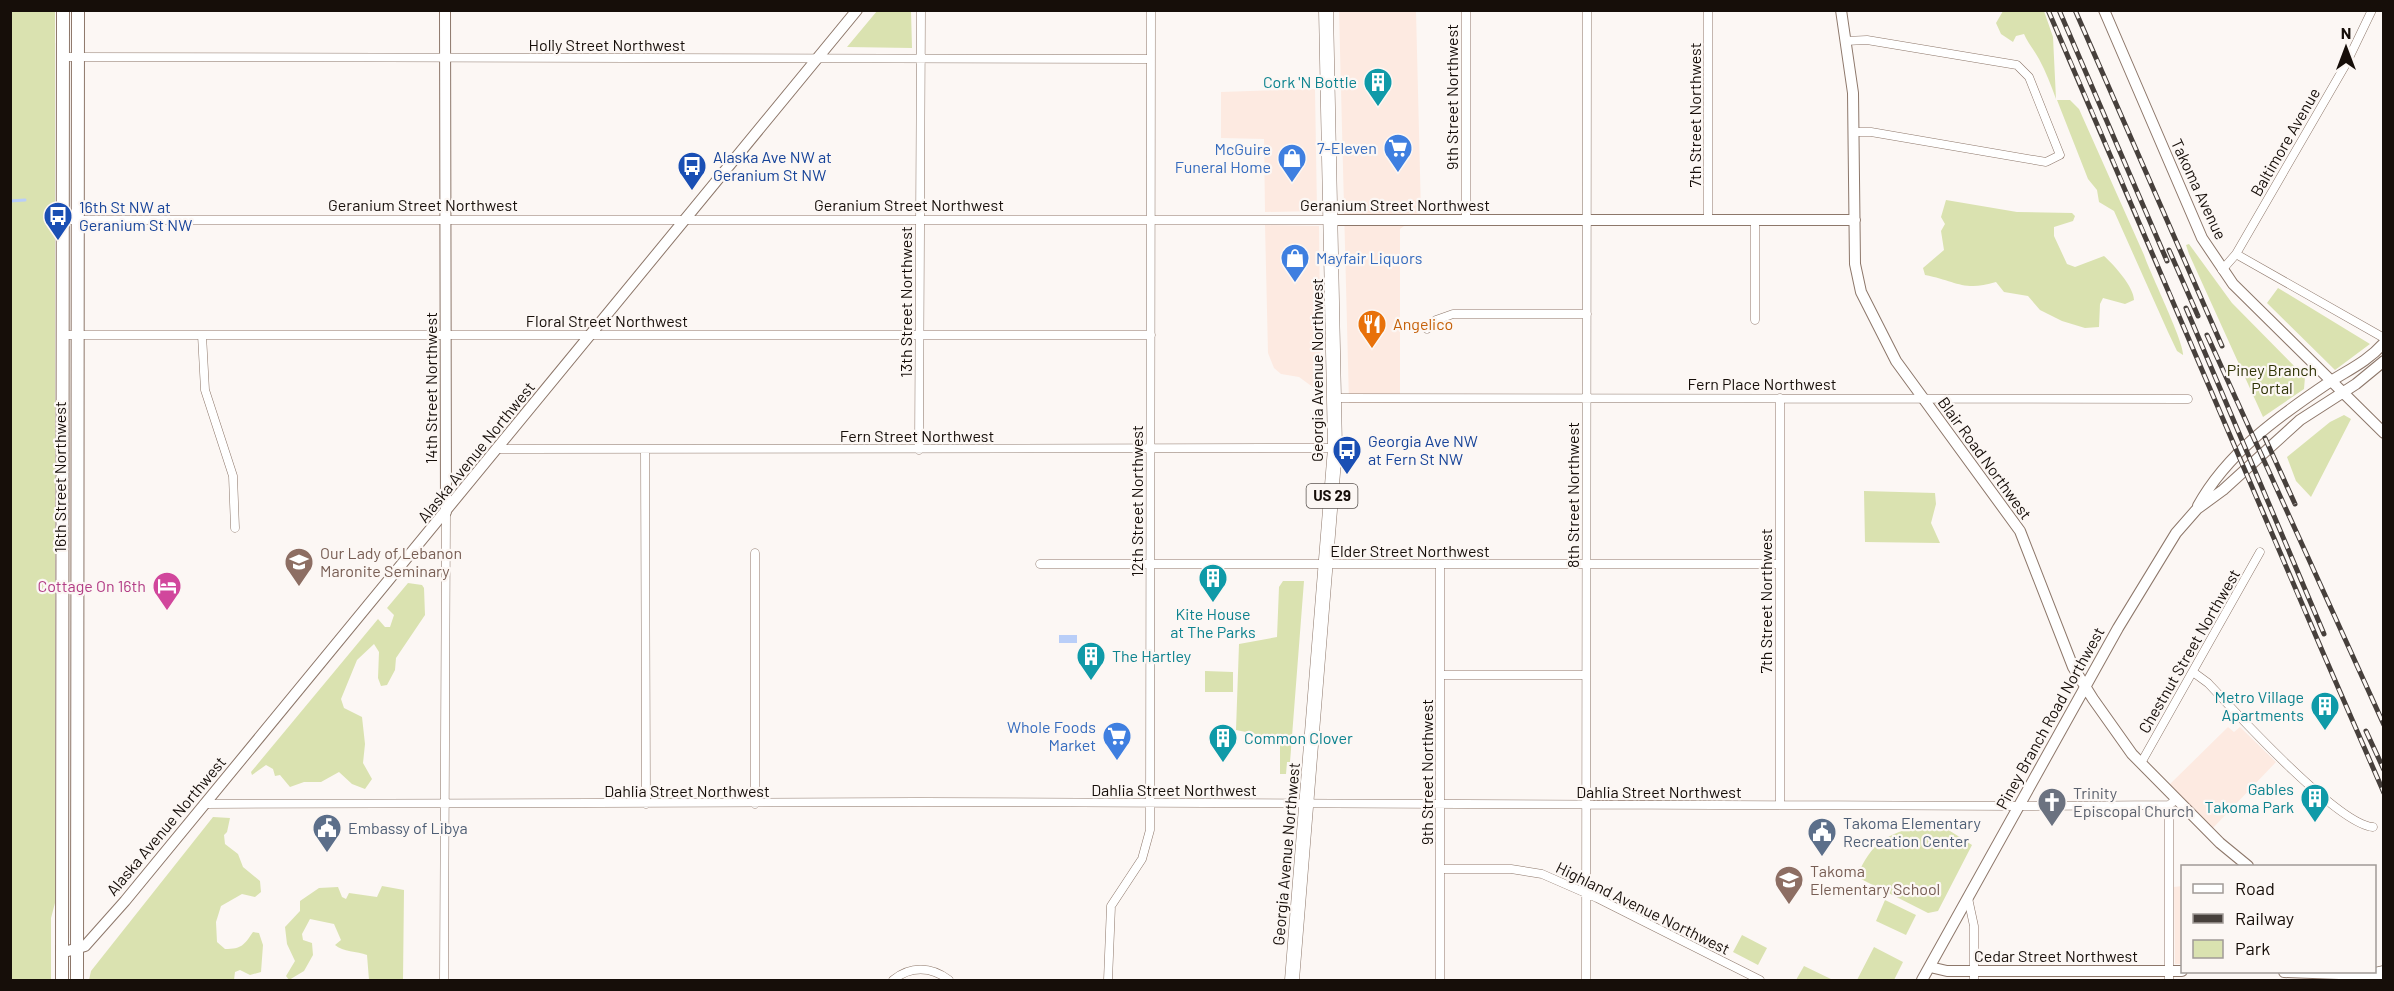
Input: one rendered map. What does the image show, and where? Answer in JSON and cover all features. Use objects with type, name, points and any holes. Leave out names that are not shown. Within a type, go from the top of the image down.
[{"type":"highway","name":"Georgia Avenue Northwest","points":[[1292,981],[1335,448],[1333,220],[1326,10]]},
{"type":"main road","name":"16th Street Northwest","points":[[62,981],[63,10]]},
{"type":"main road","name":"16th Street Northwest","points":[[76,981],[78,10]]},
{"type":"main road","name":"14th Street Northwest","points":[[445,10],[446,512]]},
{"type":"main road","name":"Alaska Avenue Northwest","points":[[77,950],[85,946],[125,901],[857,10]]},
{"type":"main road","name":"Blair Road Northwest","points":[[1841,10],[1852,85],[1855,270],[1859,287],[1892,353],[2020,531],[2073,667],[2116,734],[2173,802],[2246,865]]},
{"type":"main road","name":"Takoma Avenue","points":[[2104,10],[2202,238],[2222,270]]},
{"type":"main road","name":"Geranium Street Northwest","points":[[1333,220],[1855,220]]},
{"type":"main road","points":[[2222,270],[2384,433]]},
{"type":"main road","name":"Piney Branch Road Northwest","points":[[1922,981],[2156,562],[2197,509],[2210,484],[2249,443],[2331,381],[2361,365],[2384,341]]},
{"type":"main road","name":"Piney Branch Road Northwest","points":[[2197,509],[2231,483],[2300,420],[2356,384],[2384,361]]},
{"type":"main road","points":[[61,953],[77,950]]},
{"type":"main road","name":"Cedar Street Northwest","points":[[1930,967],[1974,976],[2169,976]]},
{"type":"main road","points":[[2331,973],[2378,974]]},
{"type":"street","name":"13th Street Northwest","points":[[919,450],[921,10]]},
{"type":"street","name":"12th Street Northwest","points":[[1108,981],[1109,911],[1116,894],[1134,873],[1145,853],[1150,830],[1151,10]]},
{"type":"street","name":"9th Street Northwest","points":[[1466,10],[1466,220]]},
{"type":"street","name":"8th Street Northwest","points":[[1586,981],[1587,10]]},
{"type":"street","name":"7th Street Northwest","points":[[1708,10],[1708,220]]},
{"type":"street","name":"Baltimore Avenue","points":[[2236,254],[2346,64],[2372,10]]},
{"type":"street","points":[[1845,41],[1866,40],[2017,65],[2029,77],[2060,155],[2046,162],[1871,132],[1854,132]]},
{"type":"street","name":"Holly Street Northwest","points":[[63,57],[1151,59]]},
{"type":"street","name":"Geranium Street Northwest","points":[[63,220],[1333,220]]},
{"type":"street","points":[[1755,220],[1755,320]]},
{"type":"street","name":"Takoma Avenue","points":[[2222,270],[2236,254],[2384,341]]},
{"type":"street","points":[[1427,328],[1441,317],[1453,314],[1587,314]]},
{"type":"street","name":"Floral Street Northwest","points":[[62,335],[1151,335]]},
{"type":"street","points":[[202,335],[205,390],[230,461],[235,484],[235,528]]},
{"type":"street","name":"Fern Place Northwest","points":[[1336,398],[2188,399]]},
{"type":"street","name":"7th Street Northwest","points":[[1780,398],[1780,805]]},
{"type":"street","name":"Fern Street Northwest","points":[[498,449],[1335,448]]},
{"type":"street","points":[[645,449],[646,804]]},
{"type":"street","name":"14th Street Northwest","points":[[444,981],[446,512]]},
{"type":"street","name":"Chestnut Street Northwest","points":[[2141,763],[2260,552]]},
{"type":"street","points":[[755,553],[755,804]]},
{"type":"street","name":"Elder Street Northwest","points":[[1040,564],[1780,564]]},
{"type":"street","name":"9th Street Northwest","points":[[1440,564],[1440,981]]},
{"type":"street","points":[[2193,672],[2208,683],[2319,793],[2361,826],[2373,827]]},
{"type":"street","points":[[1440,675],[1586,675]]},
{"type":"street","points":[[2169,976],[2173,802]]},
{"type":"street","name":"Dahlia Street Northwest","points":[[204,804],[2019,806],[2173,802]]},
{"type":"street","name":"Highland Avenue Northwest","points":[[1440,869],[1532,872],[1586,893],[1760,981]]},
{"type":"street","points":[[1968,898],[1974,920],[1974,976]]},
{"type":"street","points":[[893,981],[904,972],[924,969],[942,975],[949,981]]},
{"type":"shaded area","points":[[1339,11],[1416,11],[1421,213],[1400,229],[1400,403],[1349,403]]},
{"type":"shaded area","points":[[1315,89],[1317,211],[1265,212],[1264,139],[1221,138],[1221,92]]},
{"type":"shaded area","points":[[1265,225],[1319,226],[1321,393],[1299,377],[1281,374],[1274,368],[1268,353]]},
{"type":"shaded area","points":[[2228,727],[2234,732],[2240,727],[2276,762],[2212,829],[2169,785]]},
{"type":"shaded area","points":[[2181,886],[2181,964],[2175,964],[2174,887]]},
{"type":"green space","points":[[10,11],[55,11],[55,903],[51,918],[51,980],[10,980]]},
{"type":"green space","points":[[877,11],[911,11],[912,48],[847,47]]},
{"type":"green space","points":[[2003,11],[2044,11],[2053,37],[2056,99],[2042,64],[2024,34],[2016,36],[2013,42],[2001,34],[1996,23]]},
{"type":"green space","points":[[2057,100],[2070,100],[2079,109],[2173,323],[2183,355],[2177,351],[2114,211],[2099,202],[2097,190],[2088,179]]},
{"type":"green space","points":[[1946,200],[2017,212],[2072,213],[2075,216],[2073,221],[2054,227],[2054,236],[2067,264],[2075,267],[2104,256],[2127,283],[2134,300],[2125,304],[2103,298],[2100,304],[2099,327],[2085,328],[2062,321],[2040,310],[2028,296],[2004,292],[1996,282],[1968,286],[1925,275],[1923,268],[1944,250],[1941,231],[1945,224],[1941,217]]},
{"type":"green space","name":"Piney Branch Portal","points":[[2189,244],[2232,303],[2305,377],[2304,389],[2263,417],[2189,254],[2186,245]]},
{"type":"green space","points":[[2278,288],[2370,344],[2335,370],[2267,303]]},
{"type":"green space","name":"Piney Branch Portal","points":[[2344,415],[2351,419],[2311,497],[2296,481],[2287,457],[2330,422]]},
{"type":"green space","points":[[1864,491],[1935,493],[1936,504],[1931,523],[1940,543],[1865,542]]},
{"type":"green space","points":[[1283,581],[1304,581],[1290,762],[1287,762],[1286,774],[1280,774],[1280,739],[1236,730],[1239,644],[1277,637],[1279,587]]},
{"type":"green space","points":[[408,583],[422,585],[424,588],[425,615],[396,658],[395,670],[387,685],[381,686],[378,678],[379,652],[374,644],[357,660],[341,699],[344,708],[362,717],[365,744],[363,763],[372,779],[365,789],[352,784],[339,772],[321,782],[304,782],[290,787],[280,775],[275,776],[273,769],[266,765],[252,775],[251,772],[378,619],[385,627],[390,627],[394,615],[387,608]]},
{"type":"green space","points":[[1205,671],[1233,672],[1233,692],[1205,692]]},
{"type":"green space","points":[[213,817],[230,818],[227,832],[224,835],[225,844],[238,854],[243,867],[260,881],[261,892],[255,897],[242,894],[221,906],[216,922],[217,942],[225,949],[235,948],[245,943],[253,932],[259,933],[263,945],[261,972],[250,975],[240,970],[235,972],[234,980],[89,980],[91,971]]},
{"type":"green space","points":[[1922,825],[1947,829],[1972,845],[1938,911],[1928,913],[1857,877],[1868,855],[1882,841],[1899,832]]},
{"type":"green space","points":[[382,886],[404,890],[403,980],[369,980],[367,955],[338,947],[335,945],[341,940],[334,924],[310,919],[302,934],[303,940],[312,943],[313,955],[304,971],[289,980],[286,976],[295,961],[287,944],[285,927],[300,911],[300,901],[319,888],[338,887],[342,897],[346,899],[349,893],[377,897]]},
{"type":"green space","points":[[1885,900],[1916,915],[1906,935],[1876,921]]},
{"type":"green space","points":[[1742,935],[1767,948],[1758,965],[1733,952]]},
{"type":"green space","points":[[1874,947],[1903,962],[1894,980],[1857,980]]},
{"type":"green space","points":[[1804,966],[1833,980],[1796,980]]},
{"type":"water","points":[[1059,635],[1077,635],[1077,643],[1059,643]]},
{"type":"waterway","points":[[10,201],[25,200]]},
{"type":"railway","points":[[2048,10],[2384,793]]},
{"type":"railway","points":[[2059,10],[2167,261]]},
{"type":"railway","points":[[2075,10],[2222,346]]},
{"type":"railway","points":[[2169,250],[2198,316]]},
{"type":"railway","points":[[2186,308],[2324,634]]},
{"type":"railway","points":[[2207,335],[2384,725]]},
{"type":"railway","points":[[2265,438],[2295,504]]},
{"type":"railway","points":[[2366,731],[2384,770]]},
{"type":"place","name":"Cork 'N Bottle","points":[[1378,108]]},
{"type":"place","name":"7-Eleven","points":[[1398,174]]},
{"type":"place","name":"McGuire Funeral Home","points":[[1292,184]]},
{"type":"place","name":"Alaska Ave NW at Geranium St NW","points":[[692,192]]},
{"type":"place","name":"16th St NW at Geranium St NW","points":[[58,242]]},
{"type":"place","name":"Mayfair Liquors","points":[[1295,284]]},
{"type":"place","name":"Angelico","points":[[1372,350]]},
{"type":"place","name":"Georgia Ave NW at Fern St NW","points":[[1347,476]]},
{"type":"place","name":"Our Lady of Lebanon Maronite Seminary","points":[[299,588]]},
{"type":"place","name":"Kite House at The Parks","points":[[1213,604]]},
{"type":"place","name":"Cottage On 16th","points":[[167,612]]},
{"type":"place","name":"The Hartley","points":[[1091,682]]},
{"type":"place","name":"Metro Village Apartments","points":[[2325,732]]},
{"type":"place","name":"Whole Foods Market","points":[[1117,762]]},
{"type":"place","name":"Common Clover","points":[[1223,764]]},
{"type":"place","name":"Gables Takoma Park","points":[[2315,824]]},
{"type":"place","name":"Trinity Episcopal Church","points":[[2052,828]]},
{"type":"place","name":"Embassy of Libya","points":[[327,854]]},
{"type":"place","name":"Takoma Elementary Recreation Center","points":[[1822,858]]},
{"type":"place","name":"Takoma Elementary School","points":[[1789,906]]}]
